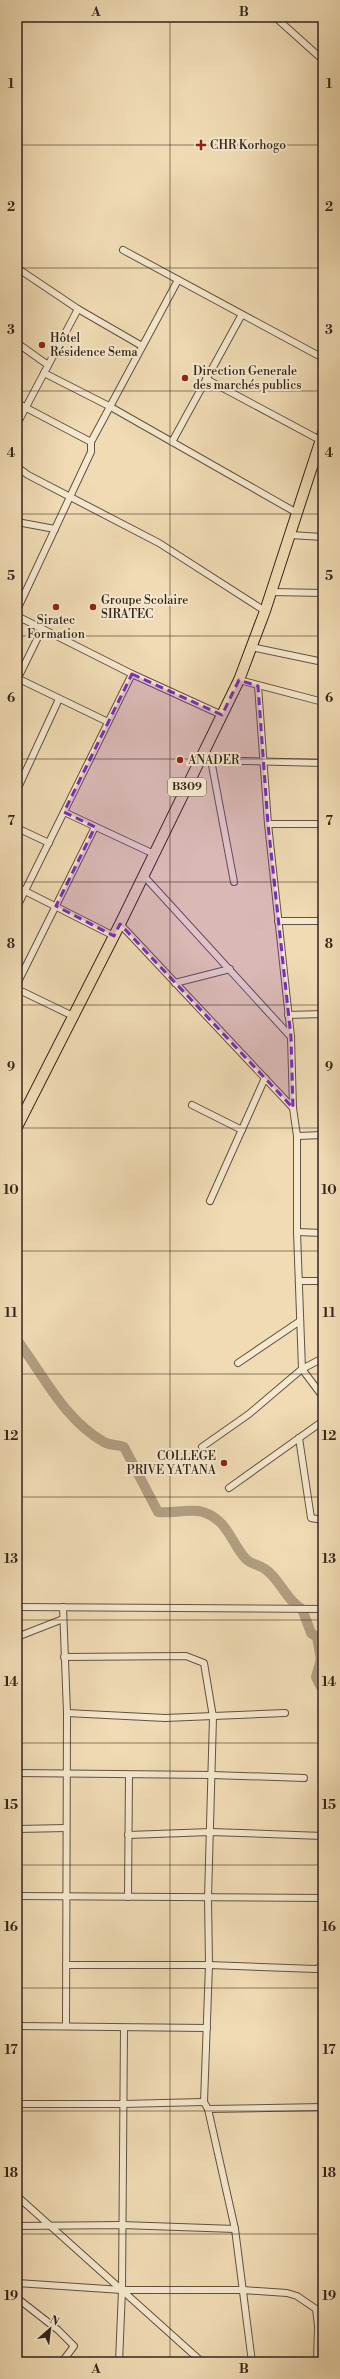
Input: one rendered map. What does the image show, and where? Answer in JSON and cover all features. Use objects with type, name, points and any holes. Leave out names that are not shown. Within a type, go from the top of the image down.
[{"type":"main road","name":"B309","points":[[17,1127],[20,1112],[73,1016],[114,936],[239,680],[265,611],[322,436]]},
{"type":"street","points":[[275,17],[323,60]]},
{"type":"street","points":[[123,250],[241,316],[323,358]]},
{"type":"street","points":[[17,268],[78,310],[142,346]]},
{"type":"street","points":[[17,610],[54,528],[91,452],[91,442],[178,280]]},
{"type":"street","points":[[17,424],[78,310]]},
{"type":"street","points":[[172,442],[241,316]]},
{"type":"street","points":[[17,343],[48,365]]},
{"type":"street","points":[[44,373],[109,406],[297,513]]},
{"type":"street","points":[[206,379],[322,436]]},
{"type":"street","points":[[17,403],[91,442]]},
{"type":"street","points":[[17,467],[28,475],[69,497],[159,543],[265,611]]},
{"type":"street","points":[[17,522],[54,528]]},
{"type":"street","points":[[290,535],[323,537]]},
{"type":"street","points":[[271,592],[323,593]]},
{"type":"street","points":[[17,616],[132,674],[222,715]]},
{"type":"street","points":[[42,629],[17,679],[108,722]]},
{"type":"street","points":[[251,647],[323,662]]},
{"type":"street","points":[[17,907],[132,674]]},
{"type":"street","points":[[239,680],[323,702]]},
{"type":"street","points":[[258,686],[268,824],[291,1038],[293,1108],[297,1136],[297,1232],[302,1369],[323,1397]]},
{"type":"street","points":[[17,790],[59,699]]},
{"type":"street","points":[[200,760],[323,763]]},
{"type":"street","points":[[211,760],[234,882]]},
{"type":"street","points":[[64,812],[154,854]]},
{"type":"street","points":[[268,824],[323,824]]},
{"type":"street","points":[[17,984],[95,827]]},
{"type":"street","points":[[17,828],[49,843]]},
{"type":"street","points":[[144,875],[291,1038]]},
{"type":"street","points":[[17,887],[114,936]]},
{"type":"street","points":[[278,921],[323,921]]},
{"type":"street","points":[[120,924],[293,1108]]},
{"type":"street","points":[[175,982],[230,970]]},
{"type":"street","points":[[17,989],[73,1016]]},
{"type":"street","points":[[288,1014],[323,1014]]},
{"type":"street","points":[[210,1201],[265,1078]]},
{"type":"street","points":[[192,1105],[242,1130]]},
{"type":"street","points":[[297,1136],[323,1135]]},
{"type":"street","points":[[297,1232],[323,1233]]},
{"type":"street","points":[[299,1281],[323,1281]]},
{"type":"street","points":[[238,1363],[300,1321]]},
{"type":"street","points":[[202,1447],[249,1414],[302,1369],[323,1358]]},
{"type":"street","points":[[229,1488],[323,1421]]},
{"type":"street","points":[[299,1438],[311,1518],[323,1520]]},
{"type":"street","points":[[17,1607],[323,1609]]},
{"type":"street","points":[[63,1607],[67,1713],[65,1898],[66,2025]]},
{"type":"street","points":[[17,1637],[63,1619]]},
{"type":"street","points":[[64,1657],[186,1656],[204,1663],[213,1717],[208,1898],[209,1965],[204,2102],[208,2109],[235,2229],[252,2362]]},
{"type":"street","points":[[67,1713],[165,1718],[285,1713]]},
{"type":"street","points":[[17,1773],[212,1775],[304,1778]]},
{"type":"street","points":[[128,1897],[129,1774]]},
{"type":"street","points":[[17,1829],[66,1828]]},
{"type":"street","points":[[128,1835],[210,1832],[323,1836]]},
{"type":"street","points":[[17,1896],[65,1898],[323,1898]]},
{"type":"street","points":[[66,1965],[209,1965],[316,1969],[323,1966]]},
{"type":"street","points":[[17,2026],[66,2025],[124,2028],[207,2028]]},
{"type":"street","points":[[119,2362],[122,2290],[122,2104],[124,2028]]},
{"type":"street","points":[[17,2104],[204,2102]]},
{"type":"street","points":[[208,2109],[323,2107]]},
{"type":"street","points":[[17,2196],[202,2362]]},
{"type":"street","points":[[17,2226],[52,2227],[122,2225],[235,2229]]},
{"type":"street","points":[[17,2283],[122,2290],[243,2290],[287,2293],[297,2296],[316,2309],[318,2326],[317,2362]]},
{"type":"street","points":[[17,2298],[58,2330],[74,2346],[62,2362]]},
{"type":"highlighted area","points":[[132,674],[222,715],[239,680],[258,686],[268,824],[291,1037],[293,1108],[120,924],[114,936],[56,906],[95,827],[64,812]]},
{"type":"waterway","points":[[17,1340],[55,1396],[77,1422],[104,1442],[124,1447],[158,1512],[198,1511],[211,1516],[224,1526],[246,1559],[262,1567],[275,1578],[296,1605],[302,1609],[311,1633],[317,1637],[321,1659],[316,1677],[323,1691]]},
{"type":"place","name":"CHR Korhogo","points":[[201,145]]},
{"type":"place","name":"Hôtel Résidence Sema","points":[[42,345]]},
{"type":"place","name":"Direction Generale des marchés publics","points":[[185,378]]},
{"type":"place","name":"Siratec Formation","points":[[56,607]]},
{"type":"place","name":"Groupe Scolaire SIRATEC","points":[[93,607]]},
{"type":"place","name":"ANADER","points":[[180,760]]},
{"type":"place","name":"COLLEGE PRIVE YATANA","points":[[224,1463]]}]
